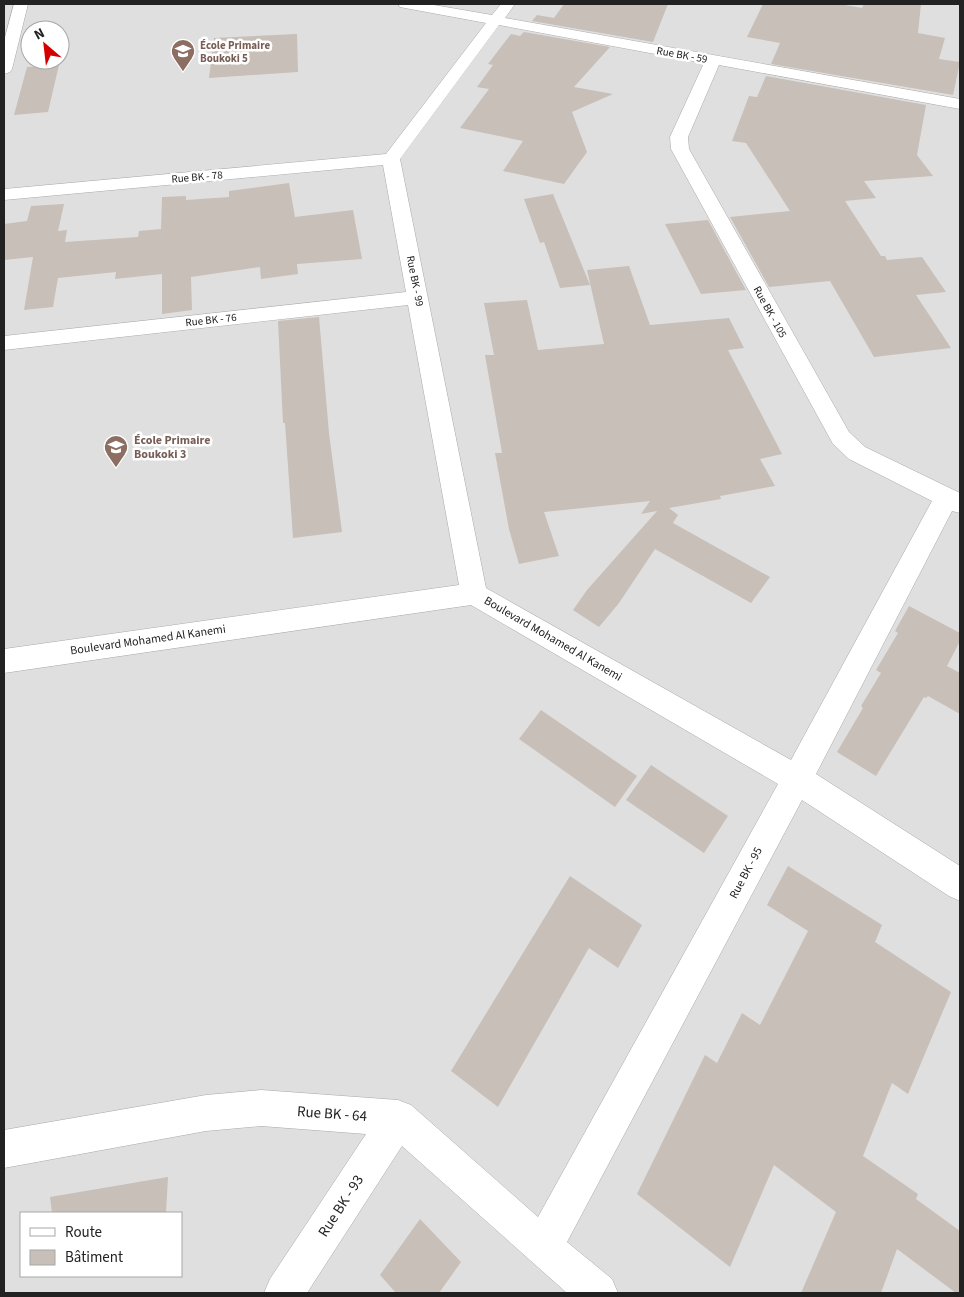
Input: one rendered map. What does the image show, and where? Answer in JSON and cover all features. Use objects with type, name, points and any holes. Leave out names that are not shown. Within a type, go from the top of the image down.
[{"type":"street","points":[[4,68],[21,4]]},
{"type":"street","name":"Rue BK - 59","points":[[405,4],[960,104]]},
{"type":"street","points":[[391,159],[508,4]]},
{"type":"street","name":"Rue BK - 105","points":[[713,61],[679,137],[680,149],[841,438],[857,453],[953,501]]},
{"type":"street","name":"Rue BK - 78","points":[[4,195],[391,159]]},
{"type":"street","name":"Rue BK - 99","points":[[391,159],[474,594]]},
{"type":"street","name":"Rue BK - 76","points":[[4,343],[418,297]]},
{"type":"street","name":"Rue BK - 95","points":[[543,1247],[797,779],[953,501]]},
{"type":"street","name":"Boulevard Mohamed Al Kanemi","points":[[4,661],[474,594],[797,779],[960,885]]},
{"type":"street","name":"Rue BK - 64","points":[[4,1149],[206,1113],[261,1108],[398,1118]]},
{"type":"street","points":[[398,1118],[543,1247],[598,1293]]},
{"type":"street","name":"Rue BK - 93","points":[[284,1293],[398,1118]]},
{"type":"shaded area","points":[[4,4],[960,4],[960,1293],[4,1293]]},
{"type":"building","points":[[564,4],[668,4],[653,42],[532,21],[537,15],[554,18]]},
{"type":"building","points":[[763,4],[839,4],[862,8],[864,4],[921,4],[918,33],[945,38],[939,59],[960,62],[953,95],[771,64],[780,43],[747,37]]},
{"type":"building","points":[[524,32],[610,47],[574,87],[613,94],[572,112],[587,152],[564,184],[503,171],[523,141],[460,128],[489,89],[477,87],[493,65],[488,64],[511,34],[520,36]]},
{"type":"building","points":[[297,34],[298,72],[209,78],[214,38]]},
{"type":"building","points":[[26,70],[58,70],[48,112],[14,115]]},
{"type":"building","points":[[766,76],[926,105],[917,155],[933,176],[864,181],[876,198],[845,201],[881,256],[885,256],[887,260],[922,257],[946,292],[916,295],[951,348],[874,357],[830,281],[769,287],[730,217],[790,211],[746,143],[732,141],[749,96],[757,97]]},
{"type":"building","points":[[289,183],[295,217],[353,210],[362,259],[297,264],[298,274],[261,279],[260,267],[191,277],[192,310],[162,314],[162,274],[115,279],[116,272],[58,278],[53,307],[24,310],[33,257],[4,260],[4,224],[27,221],[31,206],[64,204],[58,231],[67,230],[65,242],[138,237],[139,231],[161,229],[162,197],[186,196],[186,200],[229,197],[229,191]]},
{"type":"building","points":[[553,194],[590,285],[560,288],[544,242],[540,243],[524,199]]},
{"type":"building","points":[[708,220],[746,290],[701,294],[665,224]]},
{"type":"building","points":[[629,266],[650,325],[729,318],[744,348],[728,350],[782,454],[760,459],[775,486],[720,496],[721,499],[669,508],[678,515],[673,523],[770,577],[751,603],[655,549],[619,603],[599,627],[573,610],[587,590],[657,511],[641,514],[650,501],[544,512],[559,556],[519,564],[509,529],[495,453],[502,453],[485,355],[494,355],[484,303],[527,300],[538,350],[604,344],[587,270]]},
{"type":"building","points":[[319,317],[329,433],[342,532],[293,538],[285,423],[283,423],[278,321]]},
{"type":"building","points":[[909,606],[960,633],[960,641],[947,666],[960,673],[960,714],[928,696],[924,697],[876,776],[837,752],[881,673],[876,670],[898,633],[895,631]]},
{"type":"building","points":[[541,710],[637,776],[615,807],[519,739]]},
{"type":"building","points":[[651,765],[728,816],[704,853],[626,800]]},
{"type":"building","points":[[788,866],[882,925],[875,942],[951,992],[908,1094],[892,1083],[863,1156],[918,1194],[916,1199],[960,1231],[960,1293],[956,1293],[897,1249],[881,1293],[801,1293],[836,1212],[774,1165],[730,1267],[637,1194],[705,1055],[717,1063],[742,1013],[760,1025],[808,931],[767,905]]},
{"type":"building","points":[[570,876],[642,925],[618,968],[589,948],[498,1107],[451,1071]]},
{"type":"building","points":[[168,1177],[166,1212],[52,1212],[50,1197]]},
{"type":"building","points":[[420,1219],[461,1262],[439,1293],[396,1293],[380,1275]]},
{"type":"place","name":"École Primaire Boukoki 5","points":[[183,72]]},
{"type":"place","name":"École Primaire Boukoki 3","points":[[116,468]]}]
